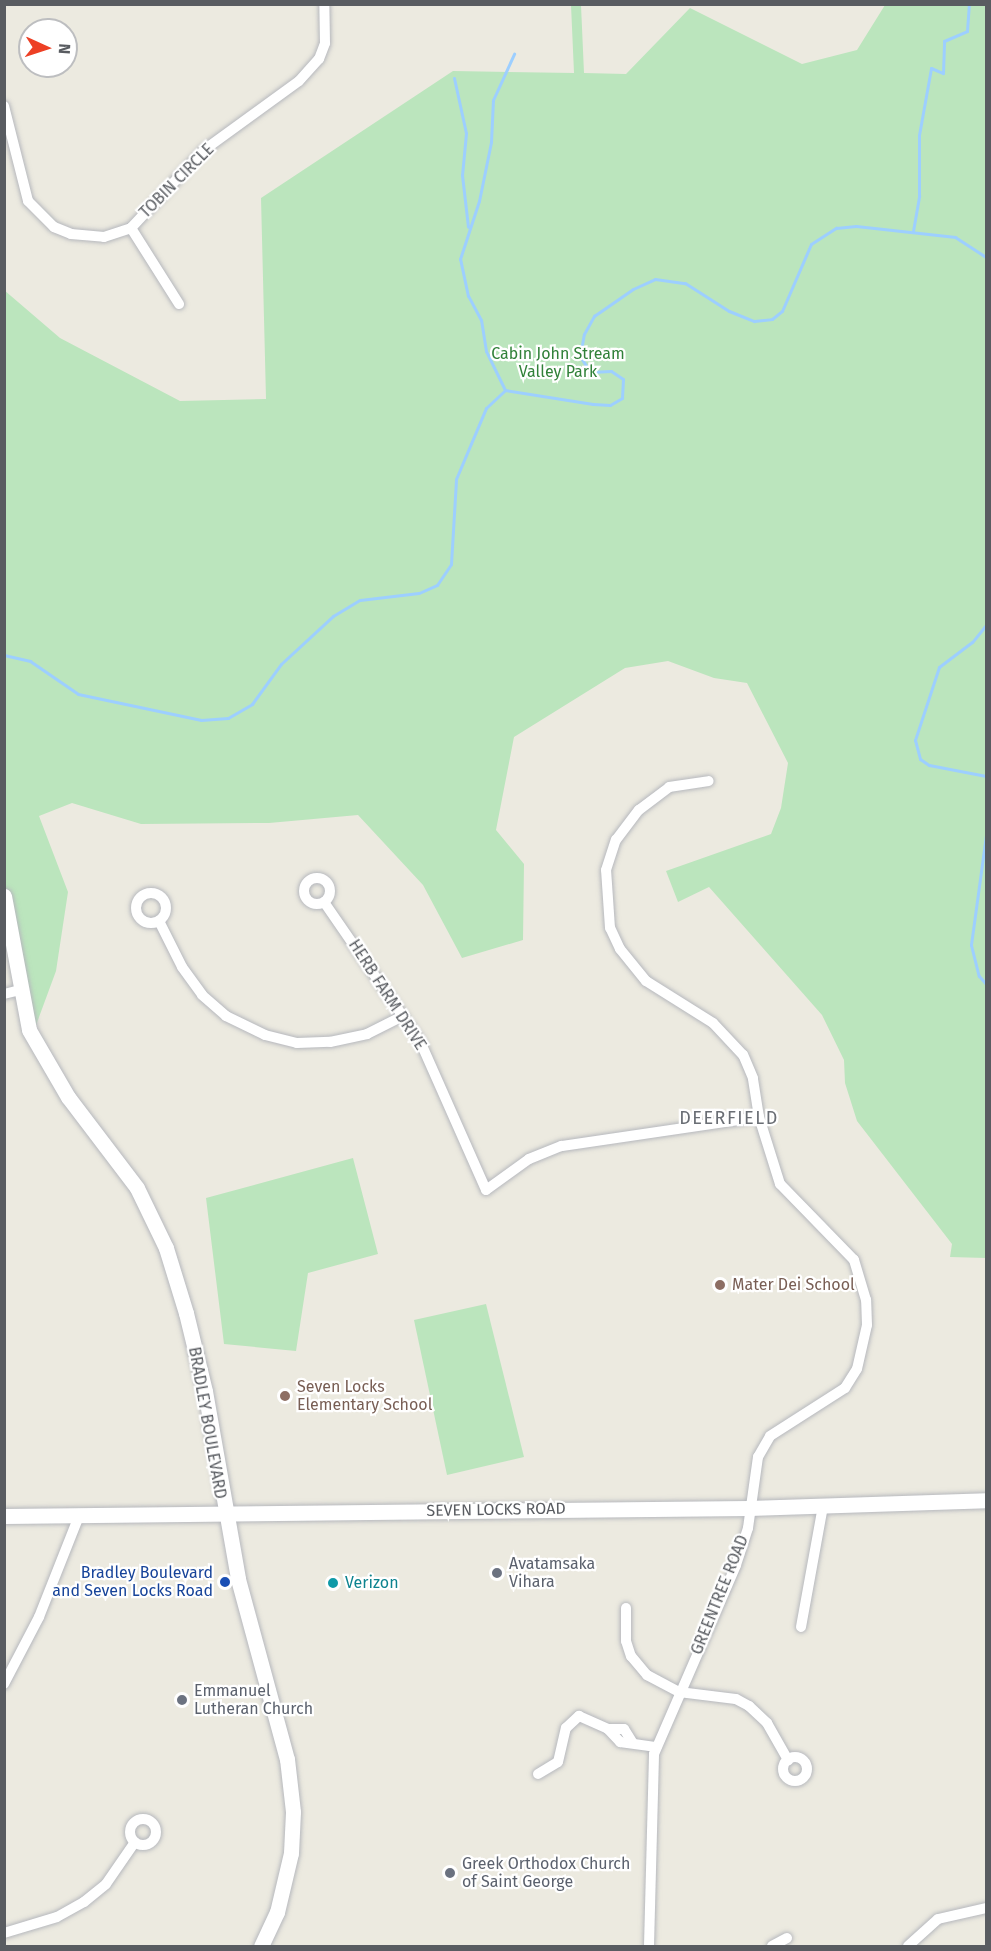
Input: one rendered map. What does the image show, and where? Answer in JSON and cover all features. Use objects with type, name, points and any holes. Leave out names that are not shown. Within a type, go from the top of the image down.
[{"type":"main road","name":"BRADLEY BOULEVARD","points":[[4,896],[29,1030],[68,1097],[137,1188],[166,1248],[205,1391],[223,1513],[238,1579],[279,1720],[293,1812],[291,1852],[277,1912],[261,1947]]},
{"type":"main road","name":"SEVEN LOCKS ROAD","points":[[4,1516],[749,1508],[987,1500]]},
{"type":"street","name":"TOBIN CIRCLE","points":[[4,106],[28,201],[45,221],[71,234],[104,237],[131,228],[204,150],[299,81],[320,59],[326,26],[324,4]]},
{"type":"street","points":[[131,228],[179,304]]},
{"type":"street","name":"GREENTREE ROAD","points":[[649,1947],[650,1778],[657,1747],[736,1565],[759,1457],[770,1436],[845,1388],[857,1370],[867,1325],[866,1300],[854,1260],[780,1184],[759,1117],[753,1078],[734,1041],[714,1023],[646,981],[634,969],[620,949],[606,911],[606,870],[616,840],[639,810],[669,787],[710,781]]},
{"type":"street","name":"HERB FARM DRIVE","points":[[324,902],[420,1041],[486,1190],[528,1159],[562,1146],[759,1117]]},
{"type":"street","points":[[159,921],[182,968],[202,995],[226,1016],[265,1035],[297,1042],[330,1042],[367,1034],[404,1016]]},
{"type":"street","points":[[4,994],[20,990]]},
{"type":"street","points":[[801,1627],[823,1506]]},
{"type":"street","points":[[4,1684],[39,1617],[79,1516]]},
{"type":"street","points":[[626,1608],[626,1641],[631,1656],[647,1676],[679,1692],[736,1699],[767,1723],[788,1760]]},
{"type":"street","points":[[538,1774],[558,1762],[566,1728],[573,1718],[587,1717],[608,1729],[618,1741],[657,1747]]},
{"type":"street","points":[[4,1934],[57,1917],[84,1902],[106,1884],[135,1842]]},
{"type":"street","points":[[908,1947],[939,1919],[987,1908]]},
{"type":"street","points":[[772,1947],[787,1938]]},
{"type":"street","points":[[4,1940],[6,1947]]},
{"type":"green space","name":"Cabin John Stream Valley Park","points":[[571,5],[581,5],[584,73],[626,74],[690,8],[802,64],[857,50],[885,5],[986,5],[986,1258],[950,1257],[952,1244],[857,1121],[845,1083],[844,1060],[822,1015],[709,887],[678,902],[666,871],[771,834],[781,808],[788,763],[747,683],[714,678],[668,661],[625,668],[514,737],[496,830],[524,864],[523,940],[462,958],[423,885],[358,815],[269,823],[141,824],[72,803],[39,816],[68,892],[56,971],[35,1028],[4,880],[4,290],[60,338],[180,401],[266,399],[261,198],[453,71],[574,73]]},
{"type":"green space","points":[[353,1158],[378,1254],[308,1273],[296,1351],[224,1344],[206,1198]]},
{"type":"green space","points":[[486,1304],[524,1457],[447,1475],[414,1320]]},
{"type":"waterway","points":[[913,231],[919,196],[919,135],[931,68],[943,73],[944,41],[967,31],[969,4]]},
{"type":"waterway","points":[[505,390],[486,351],[481,320],[468,296],[460,259],[479,201],[491,142],[493,100],[514,54]]},
{"type":"waterway","points":[[454,78],[466,133],[462,175],[468,227]]},
{"type":"waterway","points":[[4,655],[30,661],[78,694],[201,720],[228,718],[252,704],[281,664],[333,616],[360,600],[419,593],[437,585],[451,564],[456,479],[486,408],[505,390],[593,404],[610,405],[622,398],[623,379],[611,371],[590,372],[580,356],[584,334],[594,316],[633,289],[655,279],[685,283],[729,311],[754,321],[772,319],[782,311],[811,244],[836,228],[856,226],[955,237],[986,257]]},
{"type":"waterway","points":[[986,625],[972,642],[939,667],[915,740],[920,759],[929,765],[986,776]]},
{"type":"waterway","points":[[986,835],[971,945],[979,976],[986,984]]},
{"type":"place","name":"Mater Dei School","points":[[720,1285]]},
{"type":"place","name":"Seven Locks Elementary School","points":[[285,1396]]},
{"type":"place","name":"Avatamsaka Vihara","points":[[497,1573]]},
{"type":"place","name":"Bradley Boulevard and Seven Locks Road","points":[[225,1582]]},
{"type":"place","name":"Verizon","points":[[333,1583]]},
{"type":"place","name":"Emmanuel Lutheran Church","points":[[182,1700]]},
{"type":"place","name":"Greek Orthodox Church of Saint George","points":[[450,1873]]},
{"type":"district","name":"DEERFIELD","points":[[729,1118]]}]
